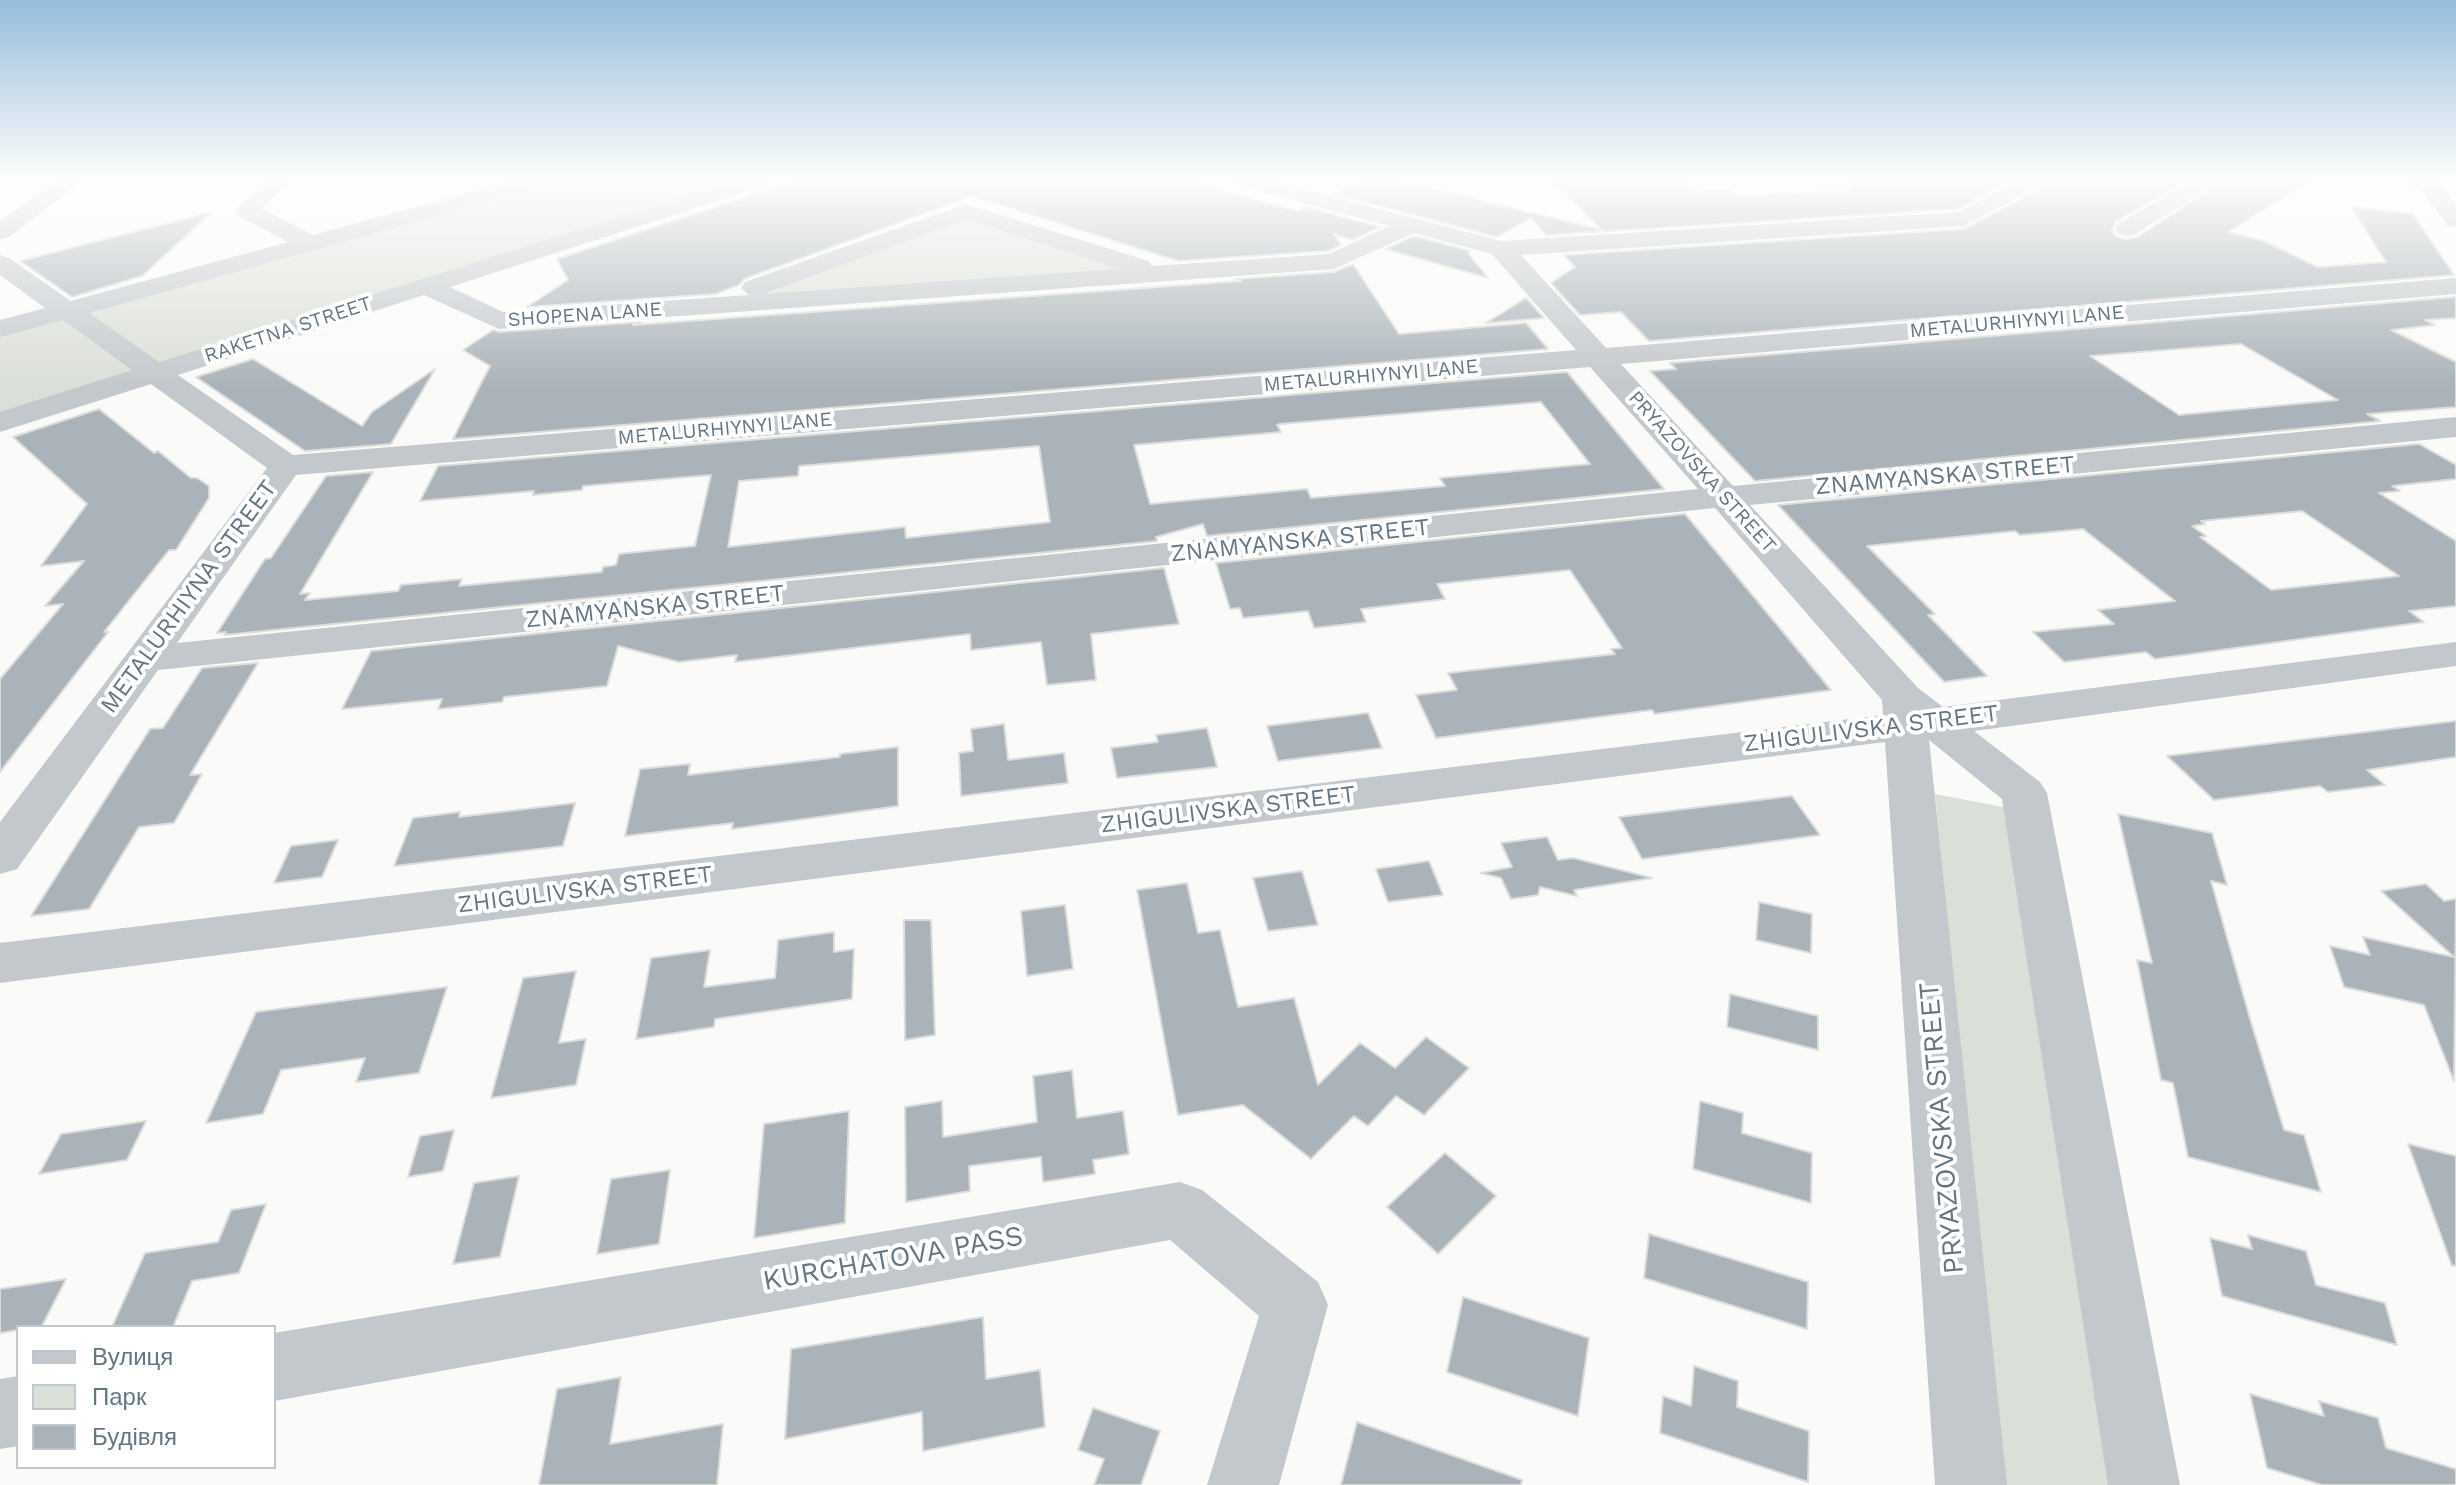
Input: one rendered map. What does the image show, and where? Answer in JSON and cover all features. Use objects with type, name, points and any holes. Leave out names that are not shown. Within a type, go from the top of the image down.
[{"type":"street","points":[[0,329],[283,249]]},
{"type":"street","name":"RAKETNA STREET","points":[[0,422],[541,249]]},
{"type":"street","name":"SHOPENA LANE","points":[[704,307],[861,249]]},
{"type":"street","name":"SHOPENA LANE","points":[[1086,249],[1161,273]]},
{"type":"street","name":"SHOPENA LANE","points":[[426,286],[499,321],[1334,261],[1359,249]]},
{"type":"street","name":"PRYAZOVSKA STREET","points":[[1501,249],[1725,497],[1914,729],[1971,1485]]},
{"type":"street","name":"METALURHIYNA STREET","points":[[0,263],[286,466],[0,857]]},
{"type":"street","name":"METALURHIYNYI LANE","points":[[286,466],[2456,286]]},
{"type":"street","name":"ZNAMYANSKA STREET","points":[[144,659],[1725,497],[2456,427]]},
{"type":"street","name":"ZHIGULIVSKA STREET","points":[[0,963],[1914,729],[2456,654]]},
{"type":"street","points":[[1914,729],[1974,775],[2024,793],[2144,1485]]},
{"type":"street","name":"KURCHATOVA PASS","points":[[276,1367],[1180,1210],[1295,1305],[1243,1485]]},
{"type":"green space","points":[[299,249],[529,249],[0,417],[0,332]]},
{"type":"green space","points":[[877,249],[1065,249],[1132,271],[741,299]]},
{"type":"green space","points":[[1935,794],[2008,808],[2115,1485],[2003,1485]]},
{"type":"building","points":[[66,249],[171,249],[142,276],[72,297],[20,261]]},
{"type":"building","points":[[587,249],[826,249],[744,279],[739,285],[715,294],[527,307],[568,280],[557,259]]},
{"type":"building","points":[[1141,249],[1332,249],[1328,251],[1178,261]]},
{"type":"building","points":[[1386,249],[1471,251],[1468,253],[1488,278]]},
{"type":"building","points":[[1652,249],[2281,249],[2318,267],[2386,262],[2378,249],[2437,249],[2454,275],[1649,341],[1621,312],[1580,315],[1551,283],[1575,267],[1564,255]]},
{"type":"building","points":[[1353,264],[1399,334],[1526,323],[1548,349],[453,439],[490,366],[463,350],[493,330],[641,322],[633,325],[1241,281],[1235,279],[1334,272]]},
{"type":"building","points":[[2456,297],[2456,318],[2425,320],[2435,325],[2391,330],[2456,362],[2456,407],[2367,414],[2380,421],[1755,481],[1650,371],[1676,369],[1670,363]],"holes":[[[2241,344],[2338,400],[2179,415],[2090,356]]]},
{"type":"building","points":[[1526,298],[1544,318],[1486,323]]},
{"type":"building","points":[[253,359],[362,426],[372,412],[435,369],[391,444],[305,451],[196,377]]},
{"type":"building","points":[[1567,372],[1664,489],[1207,536],[1203,524],[1156,537],[1157,541],[224,635],[226,632],[217,633],[265,559],[271,558],[326,476],[373,472],[300,594],[310,593],[305,600],[398,591],[401,585],[462,579],[459,586],[602,572],[603,567],[616,565],[619,554],[695,546],[711,475],[583,486],[582,490],[533,495],[534,491],[420,501],[438,466]],"holes":[[[1541,402],[1590,464],[1440,478],[1445,486],[1311,498],[1307,489],[1150,504],[1134,445],[1281,432],[1277,425],[1280,424]],[[1039,446],[1050,522],[906,538],[905,527],[728,547],[739,481],[798,476],[799,466]]]},
{"type":"building","points":[[99,409],[154,453],[158,451],[191,478],[197,478],[209,486],[209,498],[176,550],[169,550],[0,772],[0,679],[63,604],[45,606],[84,561],[41,566],[87,504],[13,437]]},
{"type":"building","points":[[2419,444],[2456,465],[2456,479],[2392,486],[2400,491],[2379,493],[2456,541],[2456,606],[2409,611],[2424,622],[2155,659],[2146,652],[2064,662],[2033,632],[2114,624],[2098,610],[2175,601],[2083,529],[2020,535],[2015,531],[1867,546],[1935,614],[1928,615],[1987,676],[1944,682],[1778,505]],"holes":[[[2302,511],[2399,576],[2271,590],[2200,537],[2206,536],[2192,526],[2205,524],[2201,521]]]},
{"type":"building","points":[[1685,514],[1831,690],[1655,714],[1652,710],[1436,738],[1416,695],[1457,690],[1448,673],[1615,654],[1611,649],[1622,648],[1570,570],[1437,584],[1445,599],[1361,609],[1366,622],[1314,628],[1308,611],[1243,618],[1240,608],[1230,609],[1216,563]]},
{"type":"building","points":[[1164,568],[1179,624],[1091,634],[1096,680],[1047,685],[1041,642],[971,650],[970,634],[735,662],[737,655],[679,662],[618,646],[607,686],[504,697],[502,702],[438,709],[442,699],[342,709],[371,651]]},
{"type":"building","points":[[258,663],[190,775],[202,774],[174,823],[139,827],[89,909],[31,916],[150,729],[163,728],[202,668]]},
{"type":"building","points":[[1368,713],[1382,748],[1278,761],[1267,726]]},
{"type":"building","points":[[2456,721],[2456,757],[2367,770],[2385,785],[2328,792],[2320,786],[2214,800],[2167,756]]},
{"type":"building","points":[[1004,724],[1008,760],[1064,753],[1068,783],[961,796],[959,753],[973,751],[971,729]]},
{"type":"building","points":[[1207,728],[1217,767],[1117,778],[1111,748],[1158,742],[1156,735]]},
{"type":"building","points":[[898,747],[898,806],[732,829],[733,823],[625,836],[640,769],[690,764],[688,775]]},
{"type":"building","points":[[1792,796],[1820,835],[1642,859],[1619,817]]},
{"type":"building","points":[[575,803],[563,846],[394,866],[413,818],[460,812],[459,817]]},
{"type":"building","points":[[2118,814],[2212,833],[2227,885],[2211,881],[2250,1019],[2284,1130],[2304,1135],[2321,1192],[2188,1157],[2173,1083],[2161,1080],[2137,960],[2152,963]]},
{"type":"building","points":[[1547,837],[1558,860],[1573,858],[1652,878],[1574,890],[1577,896],[1540,887],[1538,895],[1511,899],[1501,878],[1481,873],[1512,867],[1501,843]]},
{"type":"building","points":[[338,840],[322,877],[274,883],[291,846]]},
{"type":"building","points":[[1429,861],[1443,895],[1388,902],[1376,869]]},
{"type":"building","points":[[1302,871],[1318,925],[1268,931],[1253,878]]},
{"type":"building","points":[[1187,883],[1198,933],[1220,930],[1238,1007],[1294,998],[1318,1085],[1360,1043],[1395,1068],[1426,1037],[1469,1068],[1424,1115],[1396,1096],[1368,1126],[1354,1116],[1311,1159],[1243,1105],[1178,1115],[1137,890]]},
{"type":"building","points":[[2426,884],[2444,901],[2456,899],[2454,1081],[2424,1005],[2344,987],[2330,946],[2370,955],[2363,937],[2454,957],[2381,891]]},
{"type":"building","points":[[1759,902],[1812,914],[1811,953],[1756,940]]},
{"type":"building","points":[[1065,905],[1073,969],[1027,976],[1021,911]]},
{"type":"building","points":[[904,920],[931,920],[935,1035],[905,1040]]},
{"type":"building","points":[[834,932],[834,952],[854,949],[852,999],[715,1019],[714,1027],[636,1039],[651,958],[710,950],[704,987],[775,978],[778,940]]},
{"type":"building","points":[[576,971],[559,1043],[586,1039],[576,1085],[491,1098],[523,978]]},
{"type":"building","points":[[447,987],[419,1073],[356,1082],[365,1058],[281,1070],[263,1114],[206,1123],[256,1012]]},
{"type":"building","points":[[1730,994],[1818,1016],[1818,1050],[1727,1027]]},
{"type":"building","points":[[1072,1070],[1077,1118],[1123,1111],[1129,1154],[1093,1160],[1095,1174],[1043,1182],[1041,1157],[969,1166],[970,1191],[906,1202],[905,1107],[942,1101],[943,1137],[1037,1122],[1033,1076]]},
{"type":"building","points":[[1700,1101],[1743,1113],[1742,1133],[1812,1153],[1811,1203],[1693,1169]]},
{"type":"building","points":[[849,1111],[845,1223],[754,1238],[764,1124]]},
{"type":"building","points":[[146,1121],[127,1160],[39,1174],[61,1134]]},
{"type":"building","points":[[454,1130],[443,1171],[408,1177],[420,1136]]},
{"type":"building","points":[[2408,1144],[2456,1156],[2456,1265],[2452,1266]]},
{"type":"building","points":[[1445,1153],[1496,1196],[1438,1254],[1387,1207]]},
{"type":"building","points":[[670,1170],[659,1244],[597,1254],[611,1179]]},
{"type":"building","points":[[519,1176],[500,1257],[453,1264],[474,1183]]},
{"type":"building","points":[[266,1204],[239,1273],[192,1281],[174,1325],[113,1325],[145,1253],[218,1242],[231,1210]]},
{"type":"building","points":[[1649,1234],[1808,1282],[1807,1329],[1644,1278]]},
{"type":"building","points":[[2248,1235],[2306,1251],[2316,1285],[2385,1303],[2397,1345],[2222,1296],[2210,1238],[2252,1249]]},
{"type":"building","points":[[66,1279],[43,1325],[16,1325],[16,1330],[0,1333],[0,1289]]},
{"type":"building","points":[[1463,1297],[1589,1338],[1578,1416],[1447,1372]]},
{"type":"building","points":[[983,1317],[986,1379],[1040,1370],[1045,1427],[923,1451],[922,1412],[785,1439],[791,1349]]},
{"type":"building","points":[[1694,1366],[1738,1381],[1737,1407],[1809,1431],[1808,1482],[1660,1433],[1663,1396],[1691,1406]]},
{"type":"building","points":[[621,1377],[610,1444],[723,1424],[717,1485],[539,1485],[557,1389]]},
{"type":"building","points":[[2250,1394],[2324,1416],[2319,1401],[2378,1418],[2386,1448],[2456,1469],[2456,1485],[2322,1485],[2267,1468]]},
{"type":"building","points":[[1093,1408],[1160,1431],[1141,1485],[1094,1485],[1104,1459],[1078,1450]]},
{"type":"building","points":[[1357,1422],[1522,1480],[1521,1485],[1341,1485]]}]
